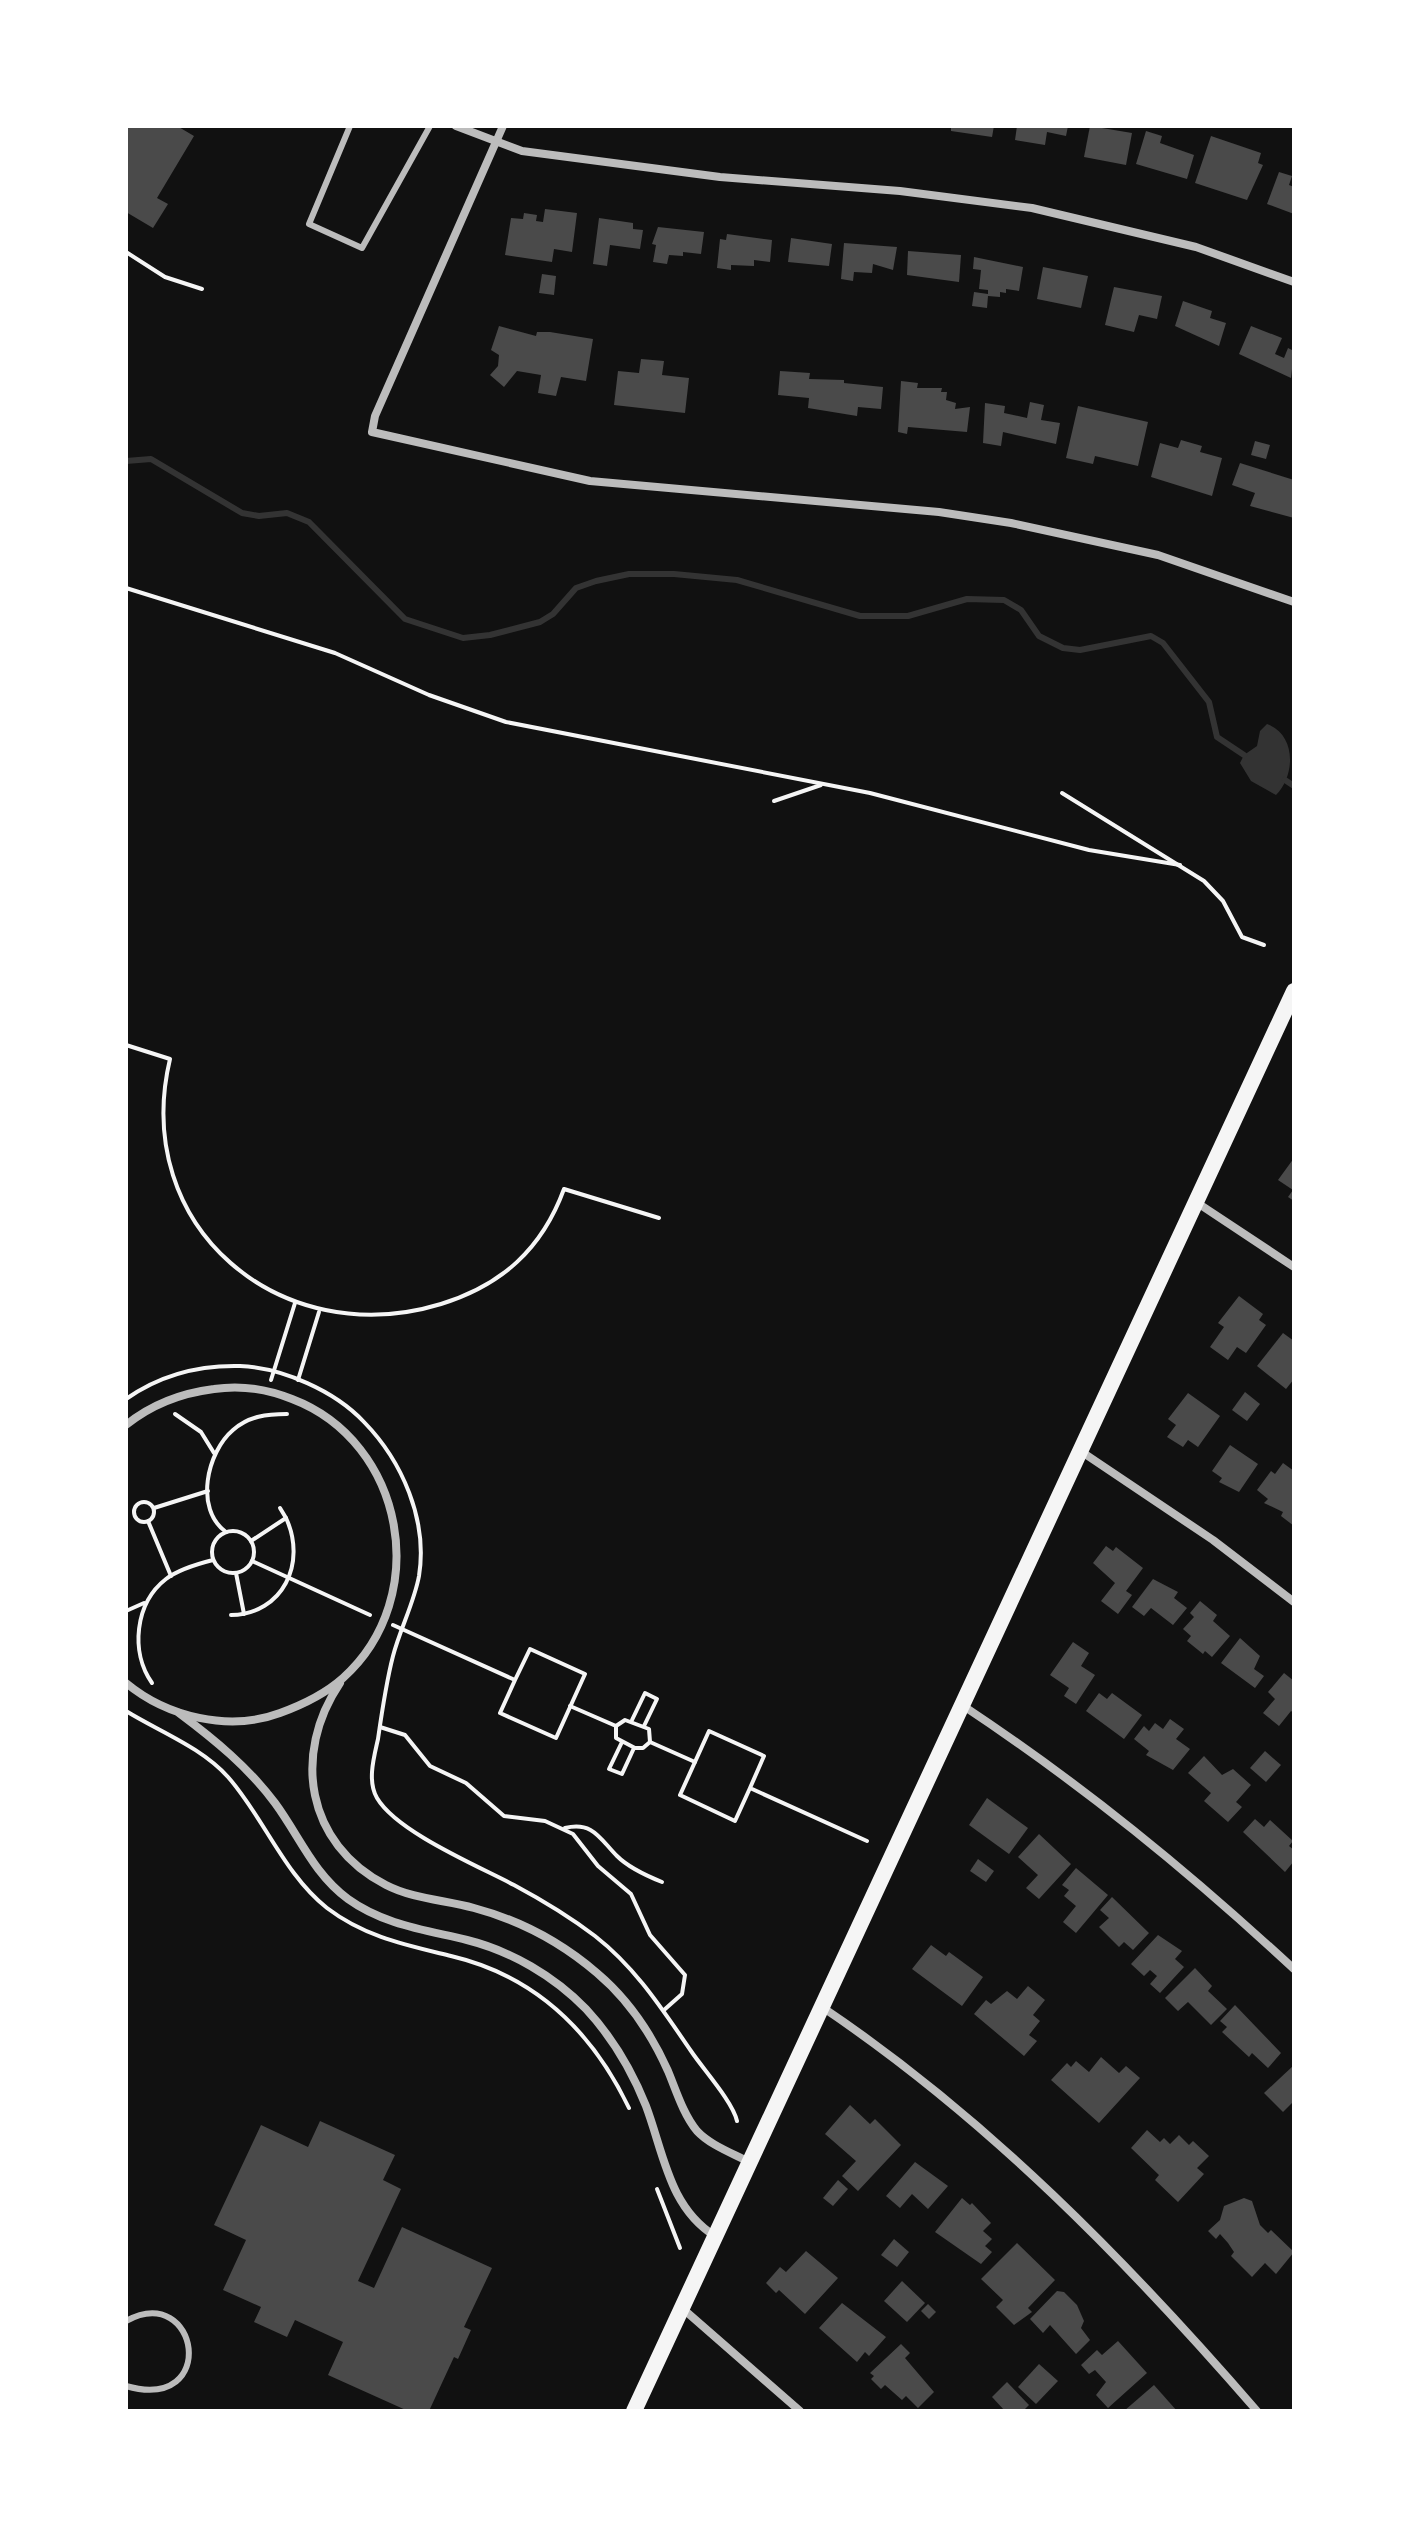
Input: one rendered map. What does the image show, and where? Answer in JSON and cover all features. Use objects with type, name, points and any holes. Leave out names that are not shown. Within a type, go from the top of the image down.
[{"type":"main road","points":[[634,2411],[1294,991]]},
{"type":"street","points":[[456,126],[522,151],[720,177],[916,192],[1032,208],[1196,247],[1294,282]]},
{"type":"street","points":[[503,126],[375,416],[372,432],[590,481],[939,512],[1011,523],[1158,555],[1294,602]]},
{"type":"street","points":[[1195,1201],[1294,1267]]},
{"type":"street","points":[[126,1425],[156,1406],[193,1392],[251,1388],[303,1403],[339,1426],[360,1447],[380,1479],[392,1508],[397,1563],[384,1621],[367,1650],[342,1679],[318,1722],[312,1744],[311,1768],[321,1814],[345,1853],[389,1886],[501,1916],[544,1936],[580,1960],[634,2010],[657,2048],[697,2131],[749,2162]]},
{"type":"street","points":[[1079,1450],[1213,1540],[1294,1602]]},
{"type":"street","points":[[126,1683],[153,1702],[179,1713],[212,1720],[271,1716],[307,1703],[342,1679]]},
{"type":"street","points":[[961,1705],[1110,1808],[1294,1969]]},
{"type":"street","points":[[179,1713],[251,1773],[277,1805],[315,1867],[348,1898],[391,1921],[470,1941],[510,1955],[549,1978],[587,2010],[613,2042],[635,2081],[682,2207],[697,2224],[715,2236]]},
{"type":"street","points":[[821,2007],[955,2109],[1065,2205],[1180,2323],[1257,2411]]},
{"type":"street","points":[[681,2307],[800,2411]]},
{"type":"lane","points":[[350,126],[309,224],[362,248],[430,126]]},
{"type":"lane","points":[[126,2321],[150,2313],[165,2317],[179,2325],[188,2337],[191,2355],[189,2367],[174,2383],[141,2390],[126,2386]]},
{"type":"path","points":[[126,252],[165,277],[202,289]]},
{"type":"path","points":[[126,588],[335,653],[429,695],[496,719],[549,733],[823,784],[1089,850],[1180,865]]},
{"type":"path","points":[[774,801],[823,784]]},
{"type":"path","points":[[1062,793],[1204,881],[1223,901],[1242,937],[1264,945]]},
{"type":"path","points":[[126,1045],[170,1059],[164,1085],[165,1140],[179,1194],[190,1216],[222,1258],[257,1283],[295,1303],[319,1311],[399,1313],[455,1299],[480,1288],[508,1272],[533,1248],[555,1212],[564,1189],[659,1218]]},
{"type":"path","points":[[126,1399],[155,1382],[204,1367],[249,1367],[273,1372],[295,1303]]},
{"type":"path","points":[[298,1380],[319,1311]]},
{"type":"path","points":[[156,1406],[193,1424],[214,1453]]},
{"type":"path","points":[[226,1532],[212,1515],[208,1491],[214,1453],[234,1429],[264,1414]]},
{"type":"path","points":[[154,1508],[208,1491]]},
{"type":"path","points":[[145,1501],[154,1508],[154,1516],[148,1521],[138,1520],[134,1507],[145,1501]]},
{"type":"path","points":[[231,1615],[244,1615],[268,1606],[289,1578],[296,1550],[280,1508]]},
{"type":"path","points":[[251,1541],[286,1518]]},
{"type":"path","points":[[148,1521],[171,1576]]},
{"type":"path","points":[[213,1560],[216,1540],[226,1532],[238,1531],[251,1541],[252,1561]]},
{"type":"path","points":[[126,1611],[146,1602],[171,1576],[213,1560]]},
{"type":"path","points":[[213,1560],[223,1571],[236,1573],[252,1561]]},
{"type":"path","points":[[252,1561],[515,1680]]},
{"type":"path","points":[[236,1573],[244,1615]]},
{"type":"path","points":[[144,1721],[157,1690],[147,1676],[138,1646],[146,1602]]},
{"type":"path","points":[[402,1629],[380,1727],[373,1785],[385,1808],[430,1841],[545,1902],[594,1935],[640,1977],[737,2121]]},
{"type":"path","points":[[530,1649],[585,1674],[556,1738],[500,1713],[515,1680],[530,1649]]},
{"type":"path","points":[[632,1720],[645,1693],[657,1699],[644,1726]]},
{"type":"path","points":[[570,1706],[616,1726]]},
{"type":"path","points":[[126,1711],[184,1743],[225,1774],[259,1817],[303,1885],[343,1919],[378,1937],[500,1971],[554,2005],[605,2063],[631,2114]]},
{"type":"path","points":[[632,1720],[650,1731],[650,1742],[643,1748],[634,1748],[616,1738],[616,1726],[620,1721],[632,1720]]},
{"type":"path","points":[[380,1727],[405,1735],[430,1766],[466,1783],[504,1816],[545,1821],[565,1828],[588,1828],[601,1835],[617,1856],[662,1882]]},
{"type":"path","points":[[709,1731],[764,1756],[750,1788],[735,1821],[680,1795],[709,1731]]},
{"type":"path","points":[[622,1742],[609,1769],[622,1774],[634,1748]]},
{"type":"path","points":[[650,1742],[695,1762]]},
{"type":"path","points":[[750,1788],[867,1841]]},
{"type":"path","points":[[565,1828],[580,1840],[598,1866],[631,1894],[650,1935],[685,1975],[682,1994],[663,2011]]},
{"type":"path","points":[[653,2180],[678,2246],[683,2240]]},
{"type":"shaded area","points":[[1267,724],[1283,736],[1290,756],[1287,777],[1276,795],[1251,781],[1240,763],[1244,755],[1257,746],[1260,731]]},
{"type":"building","points":[[126,126],[177,126],[194,136],[157,198],[168,204],[153,228],[126,212]]},
{"type":"building","points":[[951,126],[994,126],[992,137],[951,131]]},
{"type":"building","points":[[1017,126],[1068,126],[1066,136],[1047,132],[1045,145],[1015,140]]},
{"type":"building","points":[[1090,126],[1132,133],[1126,165],[1084,157]]},
{"type":"building","points":[[1146,131],[1162,136],[1160,143],[1194,155],[1187,179],[1136,164]]},
{"type":"building","points":[[1211,136],[1261,153],[1258,163],[1263,165],[1247,200],[1195,183]]},
{"type":"building","points":[[1279,172],[1292,176],[1289,185],[1294,187],[1294,214],[1267,204]]},
{"type":"building","points":[[545,209],[577,213],[572,252],[554,249],[552,262],[505,255],[511,218],[523,219],[524,213],[537,215],[536,221],[543,222]]},
{"type":"building","points":[[599,218],[633,223],[633,229],[643,230],[640,249],[610,245],[607,266],[593,264]]},
{"type":"building","points":[[658,227],[704,232],[701,254],[683,252],[683,256],[669,255],[667,264],[653,262],[656,245],[652,244]]},
{"type":"building","points":[[727,234],[772,240],[770,262],[754,260],[754,266],[731,265],[731,270],[717,268],[720,239],[726,240]]},
{"type":"building","points":[[791,238],[832,244],[829,266],[788,262]]},
{"type":"building","points":[[844,243],[897,247],[893,270],[873,264],[872,273],[854,272],[853,281],[841,279]]},
{"type":"building","points":[[908,251],[961,255],[959,282],[907,275]]},
{"type":"building","points":[[974,257],[1023,267],[1019,291],[1006,289],[1006,293],[1000,292],[1000,297],[988,296],[987,308],[972,306],[974,292],[988,294],[988,290],[979,289],[981,270],[973,269]]},
{"type":"building","points":[[1043,267],[1088,276],[1081,308],[1037,299]]},
{"type":"building","points":[[542,274],[556,276],[554,295],[539,293]]},
{"type":"building","points":[[1114,287],[1162,296],[1157,319],[1139,315],[1134,332],[1105,325]]},
{"type":"building","points":[[1183,301],[1212,311],[1210,318],[1226,323],[1219,346],[1175,326]]},
{"type":"building","points":[[499,326],[536,336],[537,332],[550,332],[593,339],[586,381],[561,377],[556,396],[538,393],[541,375],[517,371],[504,387],[490,375],[498,366],[499,355],[491,350]]},
{"type":"building","points":[[1251,326],[1282,338],[1275,354],[1284,358],[1288,348],[1294,351],[1291,378],[1239,354]]},
{"type":"building","points":[[641,359],[664,361],[662,375],[689,378],[685,413],[614,405],[618,371],[639,373]]},
{"type":"building","points":[[780,371],[810,373],[809,379],[844,380],[844,383],[883,387],[881,409],[858,407],[857,416],[808,408],[809,398],[778,395]]},
{"type":"building","points":[[901,381],[918,383],[917,388],[942,388],[941,392],[947,392],[946,400],[956,403],[955,409],[970,407],[967,432],[908,427],[907,434],[898,432]]},
{"type":"building","points":[[1030,402],[1044,405],[1041,420],[1060,423],[1056,444],[1003,432],[1001,446],[983,443],[985,403],[1005,406],[1004,413],[1027,418]]},
{"type":"building","points":[[1078,406],[1148,422],[1138,466],[1095,456],[1093,464],[1066,458]]},
{"type":"building","points":[[1181,440],[1202,446],[1200,452],[1222,458],[1212,496],[1151,477],[1160,443],[1178,448]]},
{"type":"building","points":[[1255,441],[1270,445],[1266,459],[1251,455]]},
{"type":"building","points":[[1240,463],[1294,480],[1294,518],[1250,506],[1255,493],[1232,485]]},
{"type":"building","points":[[1294,1158],[1294,1201],[1288,1197],[1293,1190],[1278,1180]]},
{"type":"building","points":[[1239,1296],[1263,1314],[1259,1320],[1266,1325],[1246,1353],[1237,1347],[1228,1360],[1210,1347],[1224,1327],[1218,1323]]},
{"type":"building","points":[[1283,1333],[1294,1341],[1294,1379],[1286,1389],[1257,1366]]},
{"type":"building","points":[[1245,1392],[1260,1404],[1247,1421],[1232,1410]]},
{"type":"building","points":[[1188,1393],[1220,1416],[1198,1447],[1188,1440],[1183,1447],[1167,1437],[1176,1425],[1168,1419]]},
{"type":"building","points":[[1230,1445],[1258,1464],[1239,1492],[1219,1482],[1222,1478],[1212,1471]]},
{"type":"building","points":[[1283,1463],[1294,1471],[1294,1526],[1281,1516],[1283,1512],[1264,1503],[1268,1499],[1257,1490],[1271,1471],[1275,1474]]},
{"type":"building","points":[[1106,1546],[1113,1551],[1116,1547],[1143,1568],[1126,1591],[1132,1595],[1118,1614],[1101,1601],[1115,1583],[1093,1563]]},
{"type":"building","points":[[1153,1579],[1178,1592],[1174,1598],[1187,1608],[1173,1625],[1151,1608],[1144,1616],[1132,1607]]},
{"type":"building","points":[[1200,1601],[1217,1615],[1213,1621],[1230,1636],[1212,1657],[1187,1641],[1191,1636],[1183,1629],[1194,1617],[1190,1613]]},
{"type":"building","points":[[1240,1638],[1260,1656],[1254,1669],[1264,1676],[1255,1688],[1221,1663]]},
{"type":"building","points":[[1073,1642],[1089,1653],[1081,1666],[1095,1675],[1076,1704],[1064,1696],[1069,1688],[1050,1675]]},
{"type":"building","points":[[1284,1673],[1294,1681],[1294,1713],[1291,1711],[1279,1726],[1263,1713],[1275,1699],[1268,1692]]},
{"type":"building","points":[[1099,1693],[1107,1699],[1112,1693],[1142,1715],[1124,1739],[1086,1711]]},
{"type":"building","points":[[1170,1719],[1184,1729],[1176,1739],[1190,1749],[1173,1770],[1146,1755],[1149,1751],[1134,1739],[1144,1726],[1149,1731],[1155,1723],[1163,1729]]},
{"type":"building","points":[[1265,1751],[1281,1765],[1266,1782],[1250,1768]]},
{"type":"building","points":[[1204,1756],[1222,1775],[1233,1769],[1251,1785],[1236,1802],[1242,1807],[1228,1822],[1204,1801],[1211,1793],[1188,1773]]},
{"type":"building","points":[[987,1798],[1028,1828],[1009,1854],[969,1825]]},
{"type":"building","points":[[1255,1819],[1264,1827],[1270,1820],[1293,1841],[1289,1846],[1294,1850],[1294,1861],[1285,1872],[1243,1832]]},
{"type":"building","points":[[1039,1834],[1071,1864],[1039,1899],[1026,1888],[1038,1875],[1018,1857]]},
{"type":"building","points":[[978,1859],[994,1871],[986,1882],[970,1871]]},
{"type":"building","points":[[1076,1868],[1108,1895],[1076,1933],[1063,1922],[1076,1906],[1064,1896],[1069,1890],[1062,1885]]},
{"type":"building","points":[[1112,1897],[1149,1933],[1133,1950],[1124,1942],[1119,1947],[1099,1927],[1109,1918],[1100,1910]]},
{"type":"building","points":[[1158,1935],[1182,1951],[1175,1959],[1184,1967],[1160,1993],[1150,1984],[1157,1976],[1150,1970],[1144,1976],[1131,1964]]},
{"type":"building","points":[[931,1945],[946,1956],[949,1952],[983,1977],[962,2006],[912,1969]]},
{"type":"building","points":[[1195,1968],[1212,1986],[1208,1991],[1227,2009],[1211,2025],[1188,2002],[1178,2011],[1165,1998]]},
{"type":"building","points":[[1028,1986],[1045,2000],[1033,2015],[1040,2021],[1029,2035],[1037,2041],[1024,2056],[974,2014],[986,2000],[991,2004],[1007,1991],[1017,1999]]},
{"type":"building","points":[[1235,2005],[1281,2053],[1268,2068],[1252,2053],[1249,2057],[1222,2032],[1227,2027],[1220,2021]]},
{"type":"building","points":[[1101,2057],[1119,2073],[1126,2066],[1140,2078],[1099,2123],[1051,2080],[1067,2063],[1071,2067],[1076,2061],[1089,2072]]},
{"type":"building","points":[[1294,2065],[1294,2101],[1283,2112],[1264,2093]]},
{"type":"building","points":[[850,2105],[870,2124],[875,2119],[901,2145],[858,2191],[842,2176],[856,2161],[825,2134]]},
{"type":"building","points":[[320,2121],[395,2155],[383,2180],[401,2189],[358,2281],[374,2288],[402,2227],[492,2268],[464,2327],[471,2330],[458,2359],[454,2357],[429,2411],[408,2411],[328,2375],[343,2342],[295,2320],[287,2337],[254,2322],[261,2307],[223,2290],[246,2240],[214,2225],[261,2125],[308,2147]]},
{"type":"building","points":[[1147,2130],[1160,2142],[1164,2138],[1170,2144],[1179,2135],[1189,2145],[1193,2141],[1209,2156],[1197,2168],[1204,2174],[1178,2202],[1155,2180],[1159,2175],[1131,2148]]},
{"type":"building","points":[[915,2162],[948,2186],[928,2209],[912,2194],[900,2208],[886,2196]]},
{"type":"building","points":[[838,2180],[848,2189],[833,2206],[823,2198]]},
{"type":"building","points":[[962,2198],[970,2205],[972,2203],[991,2223],[983,2231],[992,2239],[985,2246],[992,2252],[981,2264],[935,2232]]},
{"type":"building","points":[[1244,2198],[1252,2201],[1260,2225],[1268,2233],[1271,2230],[1294,2252],[1276,2274],[1265,2263],[1252,2277],[1231,2256],[1234,2252],[1220,2234],[1216,2239],[1208,2231],[1220,2220],[1224,2206]]},
{"type":"building","points":[[894,2239],[909,2252],[897,2267],[881,2255]]},
{"type":"building","points":[[1017,2243],[1055,2280],[1028,2308],[1032,2312],[1014,2325],[996,2307],[1003,2300],[981,2279]]},
{"type":"building","points":[[806,2251],[838,2278],[805,2314],[779,2290],[776,2293],[766,2283],[780,2267],[786,2272]]},
{"type":"building","points":[[902,2281],[925,2303],[907,2322],[884,2301]]},
{"type":"building","points":[[1057,2291],[1064,2292],[1077,2305],[1084,2321],[1081,2328],[1090,2340],[1076,2354],[1050,2325],[1043,2333],[1030,2319]]},
{"type":"building","points":[[842,2303],[886,2337],[869,2356],[865,2352],[857,2362],[819,2328]]},
{"type":"building","points":[[928,2304],[936,2312],[929,2319],[921,2311]]},
{"type":"building","points":[[1118,2341],[1147,2373],[1108,2408],[1096,2395],[1106,2382],[1095,2370],[1089,2374],[1081,2365],[1097,2350],[1102,2355]]},
{"type":"building","points":[[901,2344],[910,2353],[905,2358],[934,2392],[918,2408],[906,2396],[902,2400],[885,2385],[881,2389],[871,2379],[874,2376],[870,2373]]},
{"type":"building","points":[[1039,2364],[1058,2381],[1036,2404],[1018,2387]]},
{"type":"building","points":[[1007,2382],[1029,2405],[1023,2411],[1005,2411],[992,2397]]},
{"type":"building","points":[[1154,2385],[1177,2411],[1124,2411]]},
{"type":"waterway","points":[[126,461],[151,459],[242,513],[259,516],[287,513],[309,522],[405,619],[463,638],[490,635],[540,622],[553,614],[576,588],[629,574],[674,574],[737,580],[860,616],[908,616],[967,599],[1004,600],[1021,610],[1039,636],[1063,648],[1080,650],[1151,636],[1163,643],[1209,702],[1217,737],[1244,755]]},
{"type":"waterway","points":[[1285,780],[1294,786]]}]
